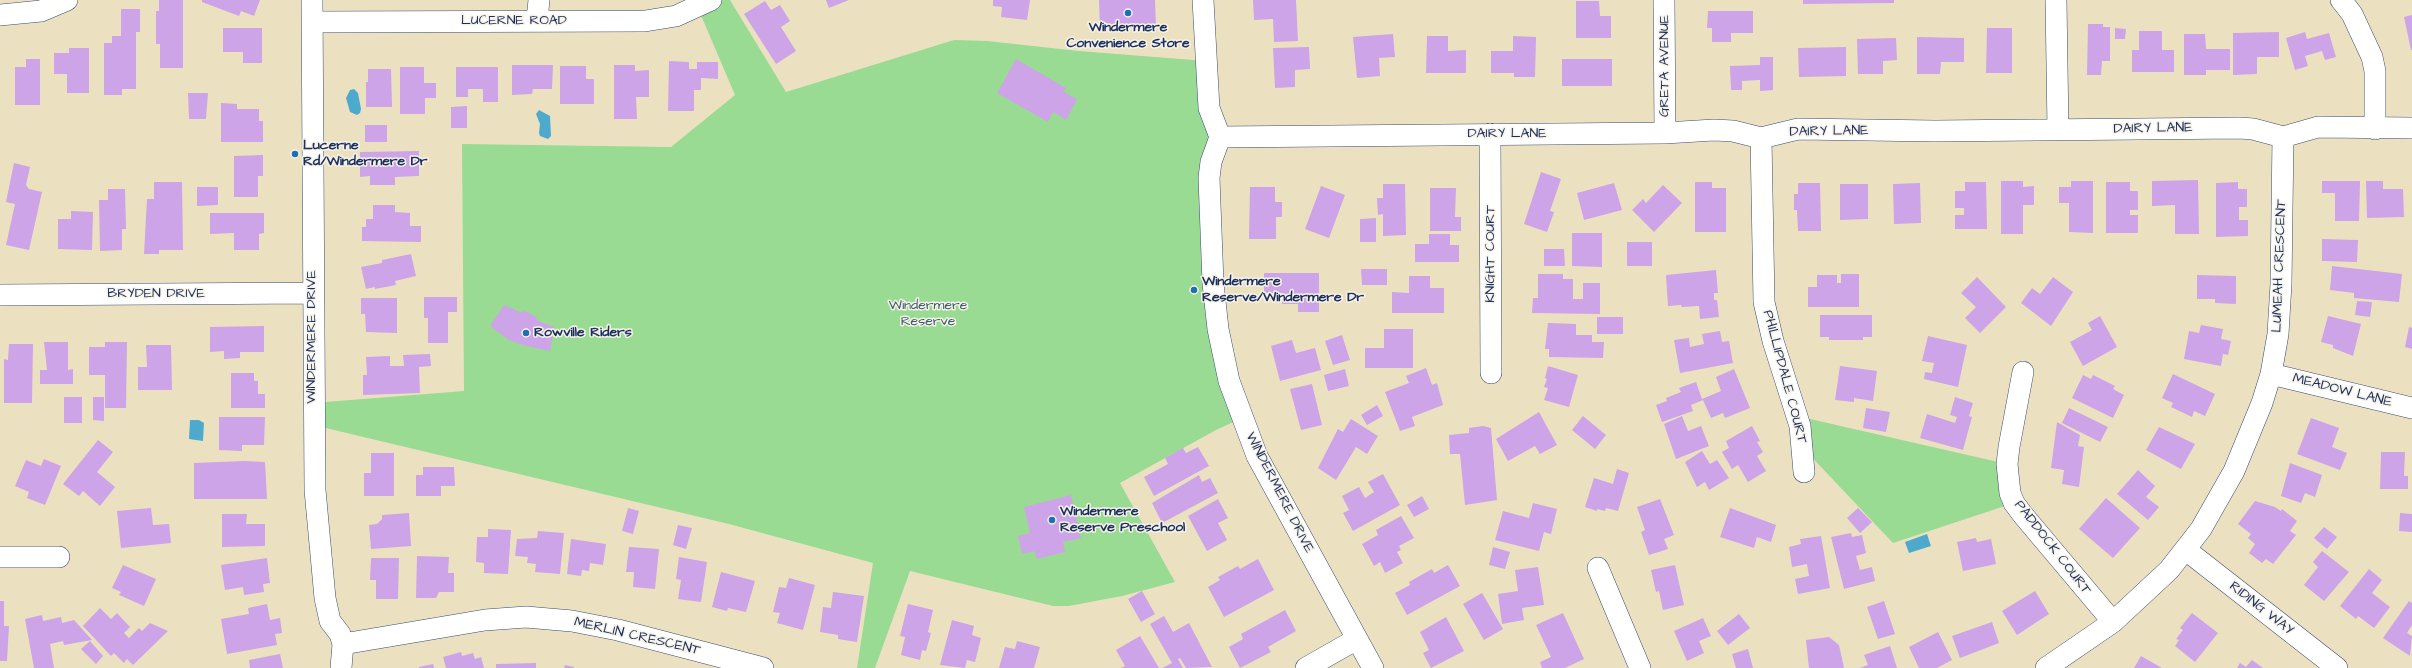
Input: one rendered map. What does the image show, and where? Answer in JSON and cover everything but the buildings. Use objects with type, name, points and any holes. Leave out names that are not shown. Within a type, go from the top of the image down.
[{"type":"street","points":[[0,15],[41,11],[67,0]]},
{"type":"street","name":"WINDERMERE DRIVE","points":[[312,0],[313,425],[319,544],[328,611],[330,621],[340,634],[343,644]]},
{"type":"street","name":"LUCERNE ROAD","points":[[312,22],[538,10],[646,21],[676,16],[711,0]]},
{"type":"street","points":[[1203,0],[1209,108],[1220,137]]},
{"type":"street","name":"GRETA AVENUE","points":[[1664,0],[1665,133]]},
{"type":"street","points":[[2056,0],[2058,130]]},
{"type":"street","points":[[2341,0],[2352,14],[2372,57],[2375,71],[2375,129]]},
{"type":"street","name":"DAIRY LANE","points":[[1220,137],[1665,133],[1729,131],[1761,138],[1798,129],[2058,130],[2247,128],[2283,137],[2318,127],[2375,129],[2412,128]]},
{"type":"street","name":"KNIGHT COURT","points":[[1490,134],[1491,373]]},
{"type":"street","name":"WINDERMERE DRIVE","points":[[1220,137],[1210,170],[1212,242],[1218,323],[1230,382],[1257,456],[1373,668]]},
{"type":"street","name":"LUMEAH CRESCENT","points":[[2046,668],[2112,622],[2153,586],[2186,550],[2205,523],[2234,471],[2259,410],[2271,374],[2280,310],[2283,137]]},
{"type":"street","name":"PHILLIPDALE COURT","points":[[1761,138],[1764,302],[1773,341],[1800,426],[1804,472]]},
{"type":"street","name":"BRYDEN DRIVE","points":[[0,295],[312,294]]},
{"type":"street","name":"PADDOCK COURT","points":[[2023,372],[2007,464],[2010,493],[2014,503],[2112,622]]},
{"type":"street","name":"MEADOW LANE","points":[[2271,374],[2412,408]]},
{"type":"street","name":"RIDING WAY","points":[[2186,550],[2337,668]]},
{"type":"street","points":[[0,557],[59,557]]},
{"type":"street","points":[[1598,568],[1640,668]]},
{"type":"street","name":"MERLIN CRESCENT","points":[[343,644],[485,620],[526,617],[572,621],[618,630],[697,660],[763,668]]},
{"type":"street","points":[[1306,668],[1357,639]]},
{"type":"street","points":[[341,668],[343,644]]},
{"type":"green space","name":"Windermere Reserve","points":[[711,0],[730,0],[786,92],[954,40],[987,41],[1079,51],[1206,61],[1212,241],[1242,418],[1216,430],[1120,483],[1175,582],[1122,596],[1069,606],[1053,606],[910,571],[875,668],[857,668],[873,563],[729,524],[313,425],[313,403],[464,391],[462,144],[671,147],[735,95],[697,6]]},
{"type":"green space","points":[[1797,416],[2007,464],[2014,503],[1893,543],[1803,448]]},
{"type":"water","points":[[354,89],[358,93],[361,109],[360,113],[357,115],[350,112],[346,98],[350,90]]},
{"type":"water","points":[[539,110],[550,116],[551,136],[548,139],[540,136],[539,133],[540,124],[536,114]]},
{"type":"water","points":[[190,420],[199,420],[204,423],[203,441],[189,439]]},
{"type":"water","points":[[1927,534],[1931,546],[1909,553],[1905,542]]},
{"type":"place","name":"Windermere Convenience Store","points":[[1128,13]]},
{"type":"place","name":"Lucerne Rd/Windermere Dr","points":[[295,154]]},
{"type":"place","name":"Windermere Reserve/Windermere Dr","points":[[1194,290]]},
{"type":"place","name":"Rowville Riders","points":[[526,333]]},
{"type":"place","name":"Windermere Reserve Preschool","points":[[1052,520]]}]
